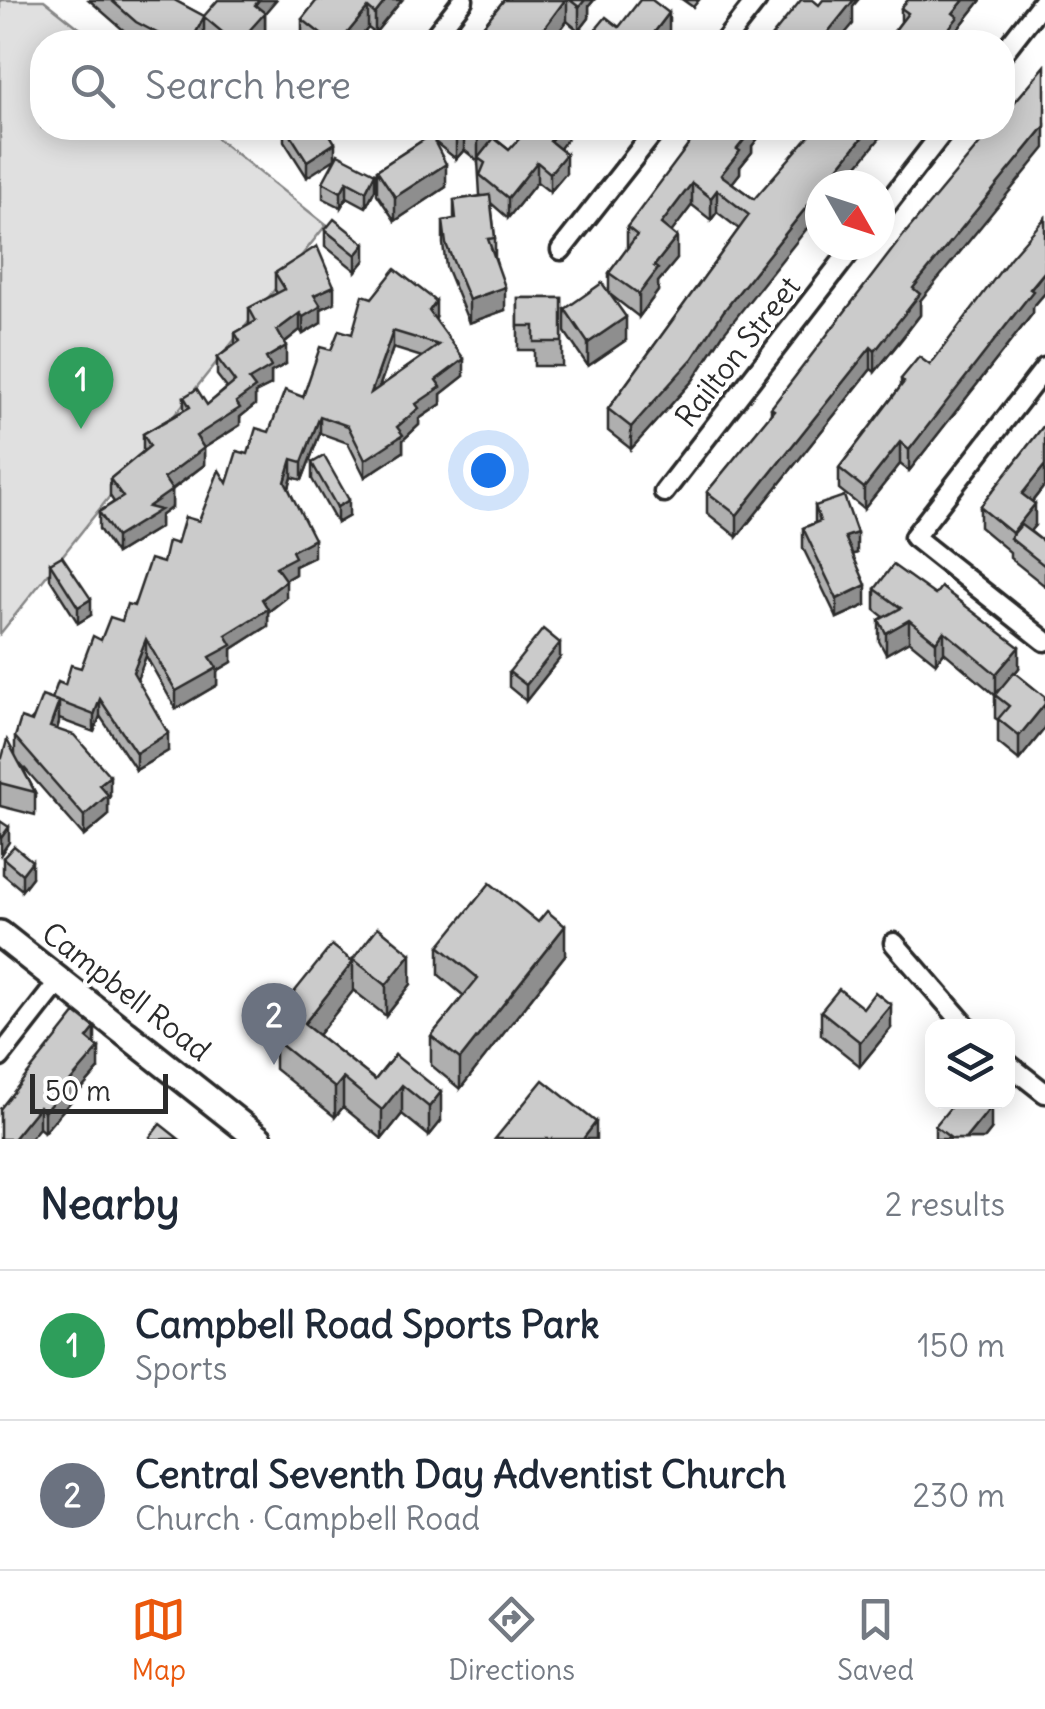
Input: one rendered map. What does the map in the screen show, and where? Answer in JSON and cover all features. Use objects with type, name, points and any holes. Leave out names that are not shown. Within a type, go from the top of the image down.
[{"type":"street","points":[[439,30],[463,0]]},
{"type":"street","points":[[733,30],[757,0]]},
{"type":"street","points":[[1015,37],[1044,0]]},
{"type":"street","points":[[561,250],[648,140]]},
{"type":"street","points":[[895,193],[937,140]]},
{"type":"street","name":"Railton Street","points":[[664,492],[843,260]]},
{"type":"street","points":[[1045,368],[914,537],[1045,641]]},
{"type":"street","name":"Campbell Road","points":[[0,934],[259,1139]]},
{"type":"street","points":[[894,943],[960,1019]]},
{"type":"street","points":[[0,1057],[60,980]]},
{"type":"street","points":[[1015,1070],[1045,1094]]},
{"type":"shaded area","points":[[0,0],[44,0],[82,30],[30,30],[30,140],[219,140],[326,225],[0,634]]},
{"type":"building","points":[[111,0],[174,0],[204,16],[218,0],[259,0],[255,5],[265,13],[250,30],[220,30],[204,17],[197,30],[151,30]]},
{"type":"building","points":[[317,0],[386,0],[375,14],[368,8],[350,30],[316,30],[302,19]]},
{"type":"building","points":[[504,0],[565,0],[543,30],[480,30]]},
{"type":"building","points":[[640,0],[652,0],[669,13],[656,30],[595,30],[606,17],[619,27]]},
{"type":"building","points":[[801,0],[813,0],[819,5],[823,0],[853,1],[830,30],[777,30]]},
{"type":"building","points":[[908,0],[964,0],[953,13],[958,17],[948,30],[895,30],[908,13],[901,8]]},
{"type":"building","points":[[1045,66],[1045,126],[913,288],[920,294],[902,317],[875,351],[871,347],[737,515],[707,492],[774,410],[771,408],[884,260],[895,260],[895,246],[983,140],[1015,140],[1015,102]]},
{"type":"building","points":[[294,140],[333,140],[335,143],[307,161]]},
{"type":"building","points":[[423,140],[434,140],[446,164],[395,197],[377,170]]},
{"type":"building","points":[[492,140],[509,150],[518,140],[551,140],[566,154],[550,173],[537,162],[508,198],[480,175],[485,163],[478,158]]},
{"type":"building","points":[[692,140],[744,140],[721,175],[754,199],[806,140],[860,140],[836,170],[805,170],[805,209],[723,312],[693,358],[631,427],[608,409],[749,215],[717,190],[711,198],[692,183],[661,224],[677,237],[654,266],[658,269],[639,294],[609,273],[637,235],[627,227]]},
{"type":"building","points":[[338,154],[375,173],[366,191],[347,181],[341,192],[323,182]]},
{"type":"building","points":[[490,195],[495,238],[488,239],[505,287],[469,300],[446,244],[443,221],[456,219],[454,200]]},
{"type":"building","points":[[1045,218],[1045,271],[1030,289],[1033,291],[909,450],[900,442],[864,488],[839,468],[919,357],[930,365]]},
{"type":"building","points":[[334,219],[365,244],[356,255],[325,230]]},
{"type":"building","points":[[317,246],[334,286],[314,295],[321,306],[303,317],[300,313],[277,330],[286,346],[266,358],[271,367],[249,380],[255,388],[236,402],[240,408],[196,436],[204,448],[164,478],[172,490],[148,507],[160,510],[116,537],[99,512],[123,497],[110,479],[150,446],[143,434],[190,407],[184,397],[197,389],[207,405],[235,382],[217,358],[240,341],[235,333],[256,321],[249,308],[285,289],[275,273]]},
{"type":"building","points":[[395,269],[436,301],[429,311],[464,359],[436,380],[441,387],[416,404],[419,408],[397,427],[403,435],[365,460],[348,426],[320,416],[302,462],[292,459],[285,482],[314,539],[292,551],[295,557],[276,567],[286,581],[262,599],[268,609],[226,635],[232,645],[210,657],[217,668],[176,691],[146,639],[133,672],[168,733],[136,753],[100,699],[94,715],[52,699],[58,682],[65,685],[71,665],[81,668],[93,636],[101,640],[110,617],[122,621],[127,604],[134,606],[150,559],[163,563],[168,541],[177,544],[185,517],[199,521],[219,470],[227,483],[237,451],[248,454],[256,428],[269,432],[285,390],[303,397],[320,347],[331,350],[339,330],[352,334],[363,295],[372,298]],"holes":[[[393,331],[439,345],[371,393]]]},
{"type":"building","points":[[602,283],[626,317],[588,343],[565,309]]},
{"type":"building","points":[[518,298],[562,298],[562,342],[534,342],[534,326],[518,326]]},
{"type":"building","points":[[1045,424],[1045,465],[1022,494],[1035,504],[1012,533],[980,507]]},
{"type":"building","points":[[324,456],[349,500],[337,507],[312,463]]},
{"type":"building","points":[[844,496],[857,533],[845,537],[866,585],[837,599],[803,528],[820,521],[815,506]]},
{"type":"building","points":[[1021,525],[1045,543],[1045,566],[1010,538]]},
{"type":"building","points":[[62,556],[91,599],[78,607],[50,563]]},
{"type":"building","points":[[893,565],[935,595],[941,587],[1019,647],[996,674],[944,631],[936,642],[909,620],[886,633],[879,620],[901,608],[875,589]]},
{"type":"building","points":[[543,629],[560,643],[526,685],[509,672]]},
{"type":"building","points":[[1014,672],[1045,697],[1045,704],[1019,736],[998,719],[1009,706],[995,695]]},
{"type":"building","points":[[42,696],[59,702],[50,727],[74,735],[110,776],[99,785],[108,795],[84,816],[15,737],[21,718],[32,722]]},
{"type":"building","points":[[7,740],[35,792],[0,783],[0,757]]},
{"type":"building","points":[[0,821],[9,827],[1,838],[0,838]]},
{"type":"building","points":[[14,846],[32,861],[22,874],[3,858]]},
{"type":"building","points":[[490,883],[538,922],[547,911],[565,926],[460,1059],[431,1036],[478,978],[439,946]]},
{"type":"building","points":[[378,927],[411,954],[386,985],[353,959]]},
{"type":"building","points":[[332,945],[353,962],[304,1024],[375,1080],[395,1055],[441,1092],[429,1107],[402,1085],[382,1110],[343,1078],[335,1088],[275,1040],[286,1025],[275,1016]]},
{"type":"building","points":[[839,989],[863,1008],[875,992],[891,1005],[860,1042],[821,1011]]},
{"type":"building","points":[[76,1013],[95,1028],[87,1038],[99,1048],[44,1112],[39,1107],[13,1139],[0,1139],[0,1109]]},
{"type":"building","points":[[543,1080],[596,1122],[583,1139],[495,1139]]},
{"type":"building","points":[[949,1109],[989,1109],[965,1139],[952,1139],[935,1126]]},
{"type":"building","points":[[160,1124],[179,1139],[152,1139]]},
{"type":"place","name":"Campbell Road Sports Park","points":[[81,429]]},
{"type":"place","name":"Central Seventh Day Adventist Church","points":[[274,1065]]}]
